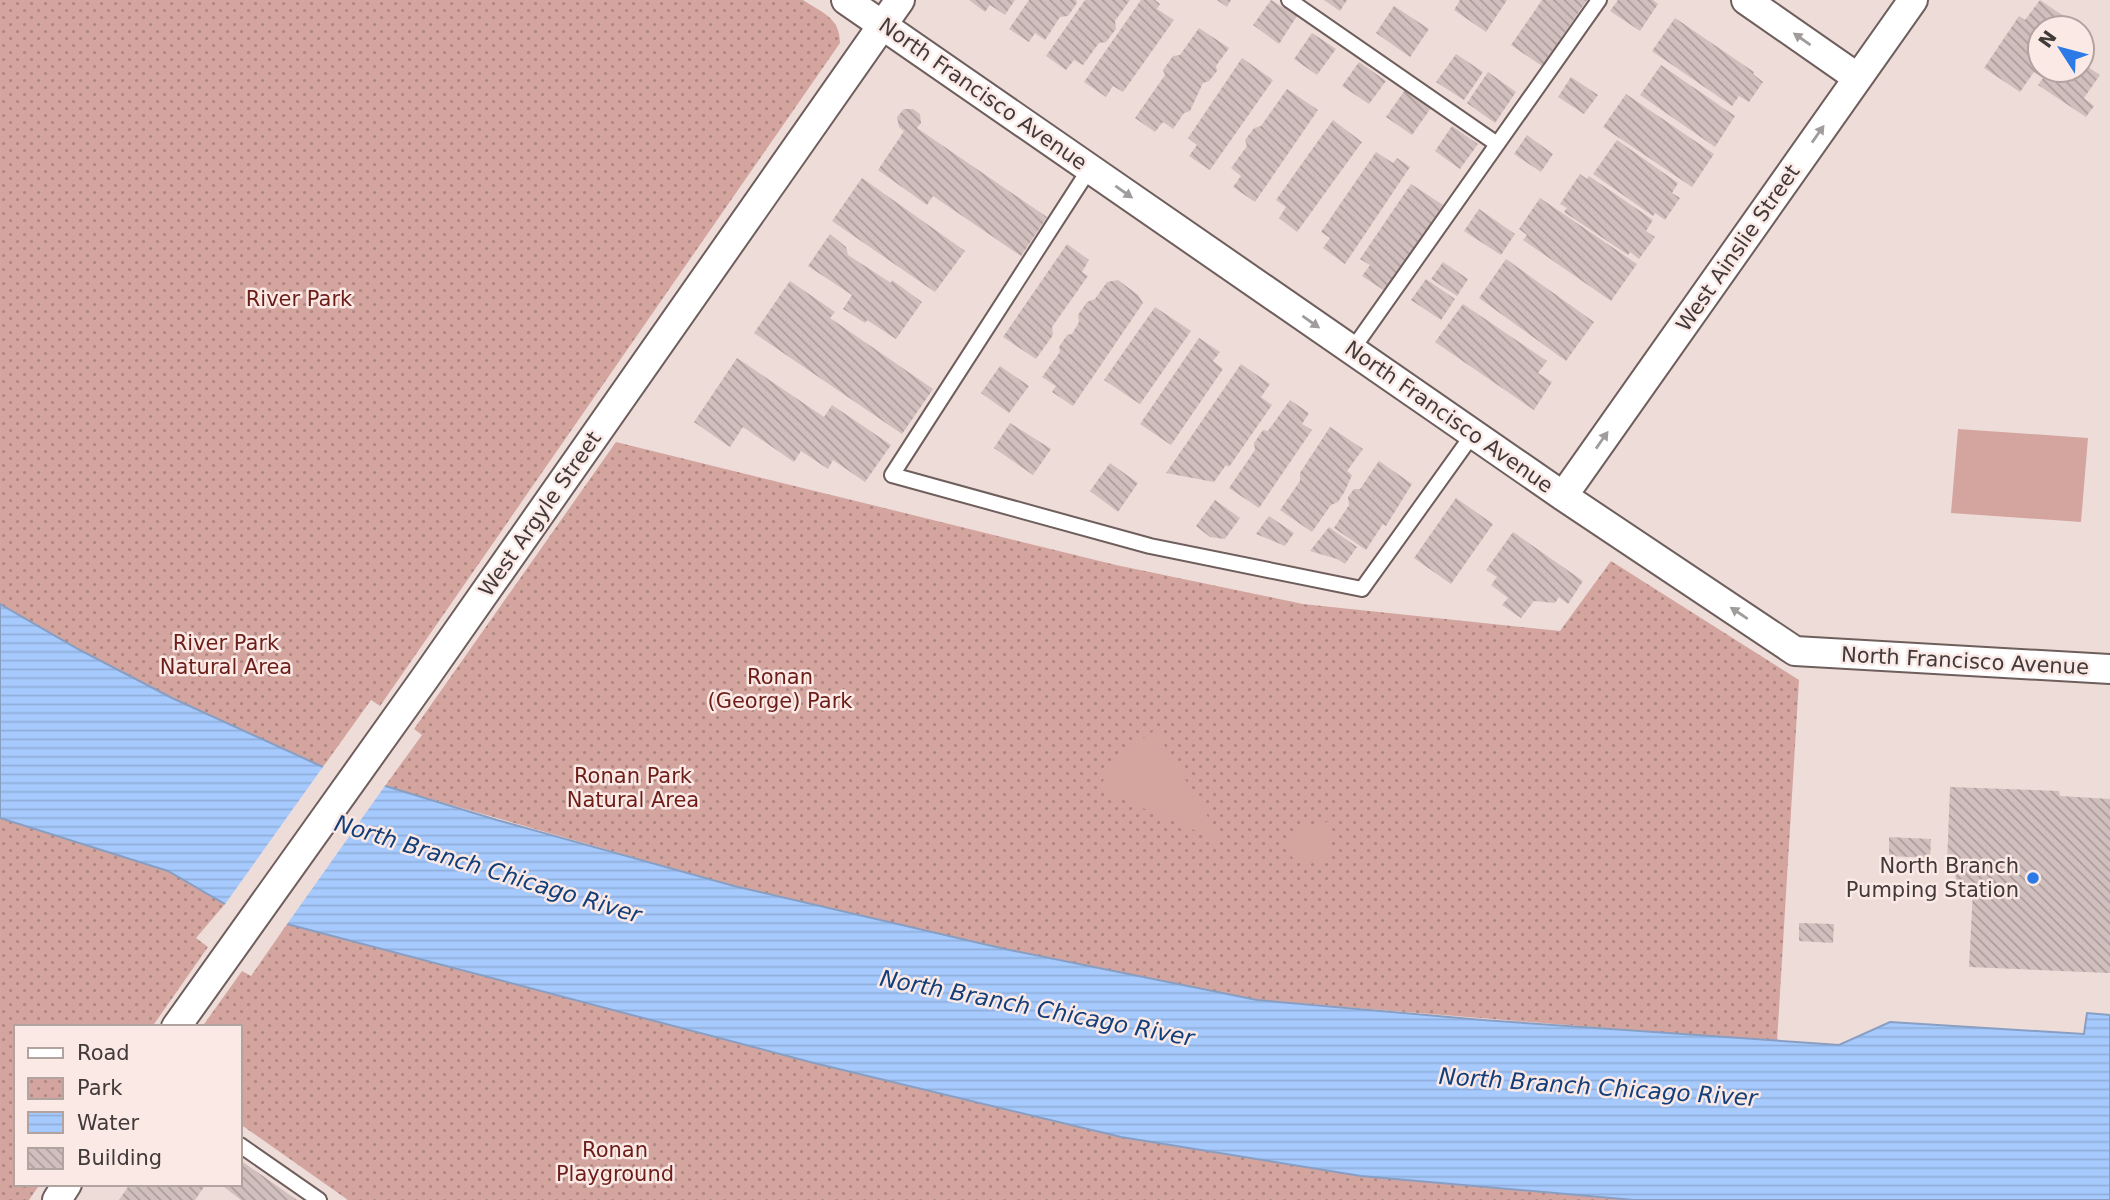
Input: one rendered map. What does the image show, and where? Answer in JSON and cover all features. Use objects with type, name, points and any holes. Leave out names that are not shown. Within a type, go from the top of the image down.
[{"type":"street","name":"North Francisco Avenue","points":[[846,0],[1563,496],[1795,651],[2110,669]]},
{"type":"street","name":"West Argyle Street","points":[[177,1025],[900,0]]},
{"type":"street","points":[[1746,0],[1858,78]]},
{"type":"street","name":"West Ainslie Street","points":[[1563,496],[1913,0]]},
{"type":"lane","points":[[1289,0],[1497,144]]},
{"type":"lane","points":[[1352,350],[1599,0]]},
{"type":"lane","points":[[1090,169],[892,475],[1150,546],[1363,589],[1473,434]]},
{"type":"lane","points":[[242,1146],[319,1200]]},
{"type":"green space","name":"River Park","points":[[0,0],[803,0],[833,21],[840,43],[380,706],[371,700],[323,767],[172,698],[0,604]]},
{"type":"green space","points":[[1958,429],[2088,438],[2081,522],[1951,513]]},
{"type":"green space","name":"Ronan (George) Park","points":[[616,442],[1116,565],[1303,604],[1560,631],[1611,561],[1799,680],[1777,1042],[1257,1000],[1005,949],[734,886],[385,786],[422,735],[414,729]]},
{"type":"green space","points":[[1155,730],[1211,822],[1221,833],[1213,846],[1201,833],[1098,789],[1119,756]]},
{"type":"green space","points":[[0,818],[168,871],[225,904],[196,938],[208,947],[153,1025],[14,1025],[14,1186],[39,1186],[29,1200],[0,1200]]},
{"type":"green space","points":[[1333,821],[1329,863],[1297,863],[1287,851],[1290,833],[1304,826]]},
{"type":"green space","name":"Ronan Playground","points":[[287,924],[814,1063],[1121,1137],[1361,1176],[1634,1200],[348,1200],[242,1125],[242,1025],[203,1025],[242,971],[251,976]]},
{"type":"water","name":"North Branch Chicago River","points":[[0,604],[172,698],[323,767],[497,820],[734,886],[1005,949],[1257,1000],[1483,1020],[1839,1045],[1890,1022],[2084,1034],[2087,1013],[2110,1015],[2110,1200],[1634,1200],[1361,1176],[1121,1137],[814,1063],[287,924],[225,904],[168,871],[0,818]]},
{"type":"pier","points":[[325,764],[387,783],[285,927],[223,907]]},
{"type":"building","points":[[969,0],[1015,0],[1005,15],[990,5],[985,12]]},
{"type":"building","points":[[1029,0],[1076,0],[1077,3],[1068,16],[1060,17],[1045,40],[1035,33],[1029,42],[1009,29]]},
{"type":"building","points":[[1085,0],[1130,0],[1115,21],[1116,29],[1106,42],[1099,43],[1083,65],[1074,60],[1066,70],[1046,56]]},
{"type":"building","points":[[1141,0],[1155,0],[1160,4],[1157,9],[1174,20],[1123,92],[1113,86],[1106,97],[1084,82]]},
{"type":"building","points":[[1217,0],[1231,0],[1227,7]]},
{"type":"building","points":[[1271,0],[1297,16],[1279,44],[1253,25]]},
{"type":"building","points":[[1324,0],[1347,0],[1340,11]]},
{"type":"building","points":[[1460,0],[1507,0],[1486,32],[1454,10]]},
{"type":"building","points":[[1542,0],[1587,0],[1542,66],[1511,45]]},
{"type":"building","points":[[1618,0],[1653,0],[1658,4],[1640,31],[1610,11]]},
{"type":"building","points":[[2040,0],[2060,14],[2030,14]]},
{"type":"building","points":[[1394,6],[1429,29],[1410,57],[1376,33]]},
{"type":"building","points":[[2019,16],[2025,20],[2026,83],[2020,92],[1984,68]]},
{"type":"building","points":[[1675,18],[1754,72],[1763,82],[1749,102],[1739,96],[1732,106],[1652,51]]},
{"type":"building","points":[[1199,28],[1229,48],[1216,66],[1217,71],[1209,81],[1203,83],[1190,111],[1184,113],[1173,129],[1163,122],[1155,132],[1135,118],[1165,75],[1163,70],[1173,56],[1180,55]]},
{"type":"building","points":[[1312,33],[1336,49],[1317,75],[1294,59]]},
{"type":"building","points":[[1456,54],[1483,72],[1464,100],[1436,82]]},
{"type":"building","points":[[1242,58],[1273,80],[1210,170],[1189,156],[1197,145],[1188,138]]},
{"type":"building","points":[[1359,62],[1386,81],[1369,104],[1342,86]]},
{"type":"building","points":[[1661,65],[1735,116],[1715,147],[1640,95]]},
{"type":"building","points":[[1488,72],[1516,92],[1495,123],[1467,103]]},
{"type":"building","points":[[1571,77],[1598,95],[1584,114],[1558,97]]},
{"type":"building","points":[[2094,84],[2084,98],[2094,106],[2086,117],[2038,85]]},
{"type":"building","points":[[1287,89],[1318,110],[1255,202],[1233,187],[1241,176],[1231,168],[1247,146],[1245,140],[1254,128],[1261,126]]},
{"type":"building","points":[[1405,90],[1431,108],[1412,135],[1386,117]]},
{"type":"building","points":[[1626,94],[1714,154],[1692,187],[1603,127]]},
{"type":"building","points":[[904,109],[913,109],[920,114],[921,123],[917,128],[1047,217],[1021,256],[933,196],[927,205],[878,170],[904,131],[899,127],[897,117]]},
{"type":"building","points":[[1333,120],[1362,142],[1297,232],[1279,218],[1286,207],[1276,200]]},
{"type":"building","points":[[1452,126],[1478,144],[1460,169],[1435,151]]},
{"type":"building","points":[[1527,135],[1553,154],[1541,172],[1514,154]]},
{"type":"building","points":[[1617,140],[1678,183],[1672,193],[1680,198],[1665,220],[1655,213],[1653,216],[1593,174]]},
{"type":"building","points":[[1376,152],[1393,163],[1397,158],[1410,167],[1345,264],[1323,248],[1330,238],[1321,232]]},
{"type":"building","points":[[1580,174],[1587,179],[1589,176],[1653,220],[1646,231],[1655,237],[1639,259],[1630,252],[1628,255],[1564,212],[1567,208],[1560,204]]},
{"type":"building","points":[[862,178],[965,251],[935,292],[832,221]]},
{"type":"building","points":[[1411,184],[1443,205],[1385,291],[1362,276],[1370,265],[1360,259]]},
{"type":"building","points":[[1540,198],[1637,264],[1611,301],[1523,240],[1527,235],[1519,229]]},
{"type":"building","points":[[1479,209],[1515,234],[1501,255],[1464,231]]},
{"type":"building","points":[[830,234],[846,247],[848,255],[891,283],[892,280],[922,302],[896,339],[867,320],[865,323],[843,309],[852,295],[808,266]]},
{"type":"building","points":[[1067,244],[1089,260],[1082,272],[1088,276],[1052,327],[1053,335],[1036,359],[1003,337]]},
{"type":"building","points":[[1506,259],[1594,322],[1566,361],[1479,298]]},
{"type":"building","points":[[1443,262],[1468,279],[1457,296],[1431,279]]},
{"type":"building","points":[[1426,279],[1455,299],[1441,320],[1411,300]]},
{"type":"building","points":[[1118,280],[1138,295],[1143,303],[1073,406],[1052,392],[1056,386],[1042,377],[1060,352],[1059,347],[1067,335],[1072,334],[1079,322],[1078,315],[1087,302],[1095,299],[1107,282]]},
{"type":"building","points":[[790,281],[835,312],[830,318],[933,389],[902,434],[754,333]]},
{"type":"building","points":[[1463,304],[1547,361],[1538,373],[1552,382],[1534,410],[1435,342]]},
{"type":"building","points":[[1155,307],[1191,331],[1140,404],[1104,380]]},
{"type":"building","points":[[1199,338],[1220,352],[1213,361],[1223,369],[1171,445],[1140,424]]},
{"type":"building","points":[[737,358],[824,417],[832,405],[891,445],[865,482],[833,460],[828,469],[801,451],[794,462],[743,427],[730,447],[694,422]]},
{"type":"building","points":[[1241,364],[1270,384],[1261,397],[1272,405],[1229,467],[1226,465],[1214,482],[1166,473]]},
{"type":"building","points":[[1000,366],[1029,386],[1009,413],[981,393]]},
{"type":"building","points":[[1290,400],[1309,413],[1302,424],[1312,430],[1259,508],[1229,488],[1255,450],[1254,443],[1263,430],[1268,431]]},
{"type":"building","points":[[1010,423],[1051,449],[1033,475],[994,448]]},
{"type":"building","points":[[1330,427],[1363,449],[1347,471],[1352,475],[1345,491],[1338,502],[1331,505],[1312,532],[1280,510],[1300,481],[1300,473]]},
{"type":"building","points":[[1379,461],[1412,484],[1386,526],[1383,524],[1366,550],[1334,528],[1349,505],[1348,497],[1354,489],[1360,489]]},
{"type":"building","points":[[1110,463],[1138,483],[1118,512],[1090,491]]},
{"type":"building","points":[[1456,498],[1493,524],[1451,584],[1414,558]]},
{"type":"building","points":[[1215,500],[1240,518],[1225,539],[1210,537],[1196,526]]},
{"type":"building","points":[[1269,516],[1294,533],[1285,546],[1256,534]]},
{"type":"building","points":[[1329,527],[1357,547],[1345,564],[1310,551]]},
{"type":"building","points":[[1513,532],[1583,581],[1568,604],[1559,597],[1555,603],[1534,601],[1521,618],[1502,605],[1508,598],[1491,585],[1497,577],[1486,570]]},
{"type":"building","name":"North Branch Pumping Station","points":[[1950,787],[2059,791],[2060,796],[2110,799],[2110,973],[1969,967],[1973,891],[1955,890],[1956,865],[1947,865]]},
{"type":"building","points":[[1889,837],[1931,839],[1930,858],[1889,856]]},
{"type":"building","points":[[1799,923],[1834,924],[1833,943],[1799,941]]},
{"type":"building","points":[[242,1161],[297,1200],[241,1200],[223,1186],[242,1186]]},
{"type":"building","points":[[129,1186],[205,1186],[195,1200],[119,1200]]},
{"type":"place","name":"North Branch Pumping Station","points":[[2033,878]]},
{"type":"park label","name":"River Park Natural Area","points":[[226,655]]},
{"type":"park label","name":"Ronan Park Natural Area","points":[[633,788]]}]
